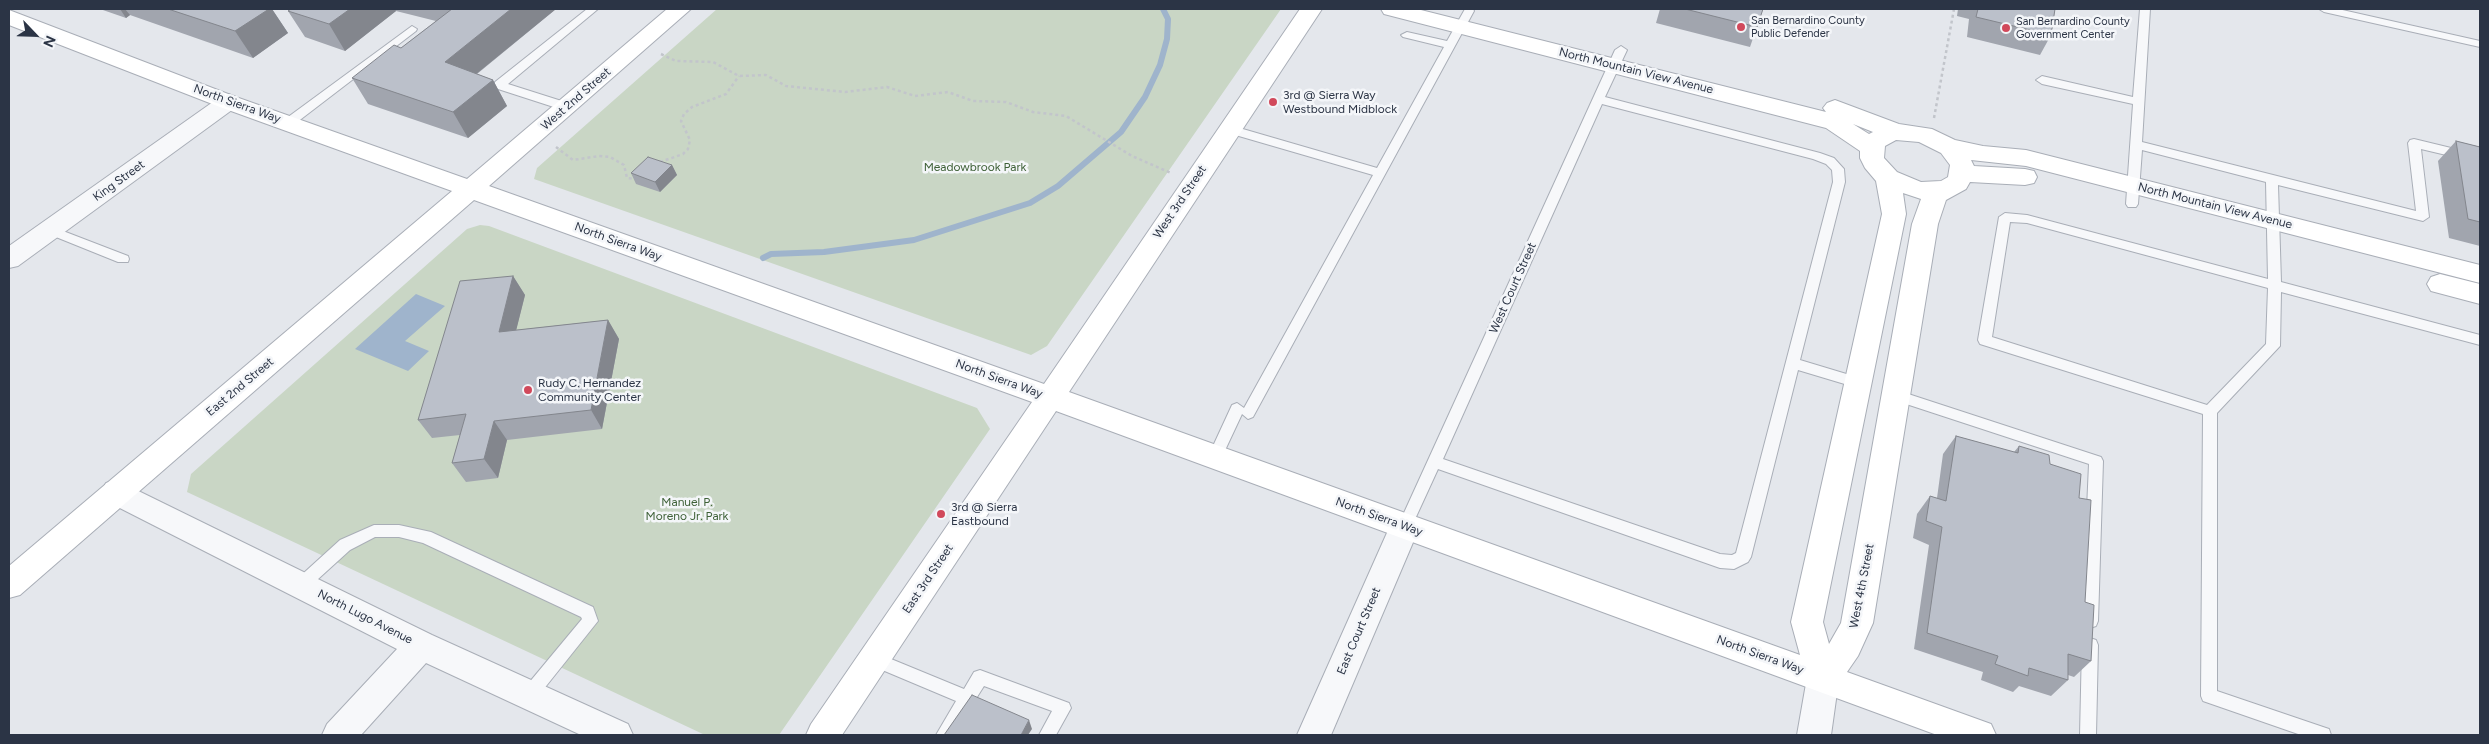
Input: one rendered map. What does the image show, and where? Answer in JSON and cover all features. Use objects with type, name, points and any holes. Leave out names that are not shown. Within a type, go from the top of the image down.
[{"type":"street","name":"West 2nd Street","points":[[472,189],[680,9]]},
{"type":"street","name":"West 3rd Street","points":[[1050,397],[1311,9]]},
{"type":"street","name":"North Mountain View Avenue","points":[[1392,9],[1816,101],[1896,132]]},
{"type":"street","name":"North Sierra Way","points":[[19,18],[228,102],[1050,397],[1979,735]]},
{"type":"street","name":"North Mountain View Avenue","points":[[1617,58],[1834,122],[1872,148]]},
{"type":"street","name":"King Street","points":[[9,260],[228,102]]},
{"type":"street","points":[[1896,132],[1924,135],[1949,147],[1962,165],[1951,182],[1918,190],[1888,178],[1877,168],[1872,158],[1872,148],[1876,141],[1885,135],[1896,132]]},
{"type":"street","name":"North Mountain View Avenue","points":[[1949,147],[1983,154],[2026,158],[2133,194],[2273,231],[2480,294]]},
{"type":"street","name":"North Mountain View Avenue","points":[[1951,182],[1994,174],[2133,194]]},
{"type":"street","points":[[1814,735],[1823,678],[1807,622],[1894,214],[1888,178]]},
{"type":"street","name":"West 4th Street","points":[[1823,678],[1846,646],[1857,623],[1925,224],[1934,198],[1951,182]]},
{"type":"street","name":"East 2nd Street","points":[[9,585],[472,189]]},
{"type":"street","name":"North Mountain View Avenue","points":[[2273,231],[2480,274]]},
{"type":"street","name":"East 3rd Street","points":[[823,735],[1050,397]]},
{"type":"street","name":"North Lugo Avenue","points":[[116,492],[421,644],[616,735]]},
{"type":"street","name":"East Court Street","points":[[1314,735],[1405,526]]},
{"type":"street","points":[[339,735],[421,644]]},
{"type":"lane","points":[[567,107],[500,85],[593,9]]},
{"type":"lane","points":[[2133,194],[2145,9]]},
{"type":"lane","points":[[2324,9],[2480,44]]},
{"type":"lane","points":[[1408,34],[1460,23]]},
{"type":"lane","points":[[1215,457],[1378,173],[1460,23]]},
{"type":"lane","points":[[288,123],[412,29]]},
{"type":"lane","name":"West Court Street","points":[[1405,526],[1617,58]]},
{"type":"lane","points":[[2042,80],[2139,102]]},
{"type":"lane","points":[[1434,462],[1720,561],[1734,562],[1743,557],[1839,182],[1838,170],[1830,161],[1816,156],[1598,99]]},
{"type":"lane","points":[[1229,129],[1378,173]]},
{"type":"lane","points":[[2136,145],[2423,216],[2414,143],[2480,159]]},
{"type":"lane","points":[[2272,179],[2273,346],[2210,411],[2209,696],[2323,735]]},
{"type":"lane","points":[[2210,411],[1985,340],[2005,217],[2027,219],[2480,340]]},
{"type":"lane","points":[[50,230],[123,259]]},
{"type":"lane","points":[[1793,363],[1858,383]]},
{"type":"lane","points":[[1896,395],[2096,461],[2088,735]]},
{"type":"lane","points":[[301,585],[345,545],[374,531],[399,532],[426,537],[587,612],[590,620],[529,695]]},
{"type":"lane","points":[[874,659],[967,698]]},
{"type":"lane","points":[[944,735],[980,676],[1062,708],[1047,735]]},
{"type":"path","points":[[1934,119],[1954,9]]},
{"type":"path","points":[[661,54],[676,61],[713,62],[739,76],[766,75],[786,86],[845,92],[878,87],[894,89],[915,96],[948,92],[973,101],[1006,102],[1033,112],[1066,116],[1092,130],[1132,156],[1171,173]]},
{"type":"path","points":[[654,164],[683,154],[688,149],[690,140],[682,121],[684,114],[692,107],[726,94],[739,76]]},
{"type":"path","points":[[556,147],[574,160],[599,156],[610,157],[624,165],[627,178],[636,180],[642,175]]},
{"type":"green space","name":"Meadowbrook Park","points":[[717,9],[1281,9],[1047,346],[1031,355],[534,179],[537,168]]},
{"type":"green space","name":"Manuel P. Moreno Jr. Park","points":[[480,225],[489,226],[977,408],[990,429],[779,735],[705,735],[187,492],[191,474],[467,229]]},
{"type":"water","points":[[416,294],[445,306],[405,341],[429,351],[408,371],[355,349]]},
{"type":"building","points":[[168,9],[269,9],[235,31]]},
{"type":"building","points":[[291,9],[350,9],[329,24],[288,11]]},
{"type":"building","points":[[452,9],[511,9],[445,62],[493,80],[453,112],[352,78],[394,45],[401,48]]},
{"type":"building","points":[[1685,9],[1763,9],[1757,27]]},
{"type":"building","points":[[1978,9],[2055,9],[2051,35],[1976,17]]},
{"type":"building","points":[[2456,141],[2480,147],[2480,222],[2468,219]]},
{"type":"building","points":[[648,157],[672,165],[655,182],[631,173]]},
{"type":"building","name":"Rudy C. Hernandez Community Center","points":[[513,276],[499,332],[608,320],[591,410],[494,421],[484,459],[452,463],[466,414],[418,420],[460,281]]},
{"type":"building","points":[[1956,436],[2018,453],[2019,446],[2049,455],[2050,464],[2081,474],[2079,498],[2091,500],[2085,602],[2094,605],[2091,661],[2068,654],[2068,680],[2029,668],[2028,676],[1995,664],[1998,656],[1927,633],[1942,527],[1926,521],[1930,496],[1946,501]]},
{"type":"building","points":[[972,695],[1029,720],[1021,735],[944,735]]},
{"type":"waterway","points":[[763,258],[771,254],[824,252],[914,240],[1030,203],[1058,186],[1121,132],[1145,97],[1160,65],[1167,39],[1168,19],[1163,9]]},
{"type":"place","name":"San Bernardino County Public Defender","points":[[1741,27]]},
{"type":"place","name":"San Bernardino County Government Center","points":[[2006,28]]},
{"type":"place","name":"3rd @ Sierra Way Westbound Midblock","points":[[1273,102]]},
{"type":"place","name":"Rudy C. Hernandez Community Center","points":[[528,390]]},
{"type":"place","name":"3rd @ Sierra Eastbound","points":[[941,514]]}]
